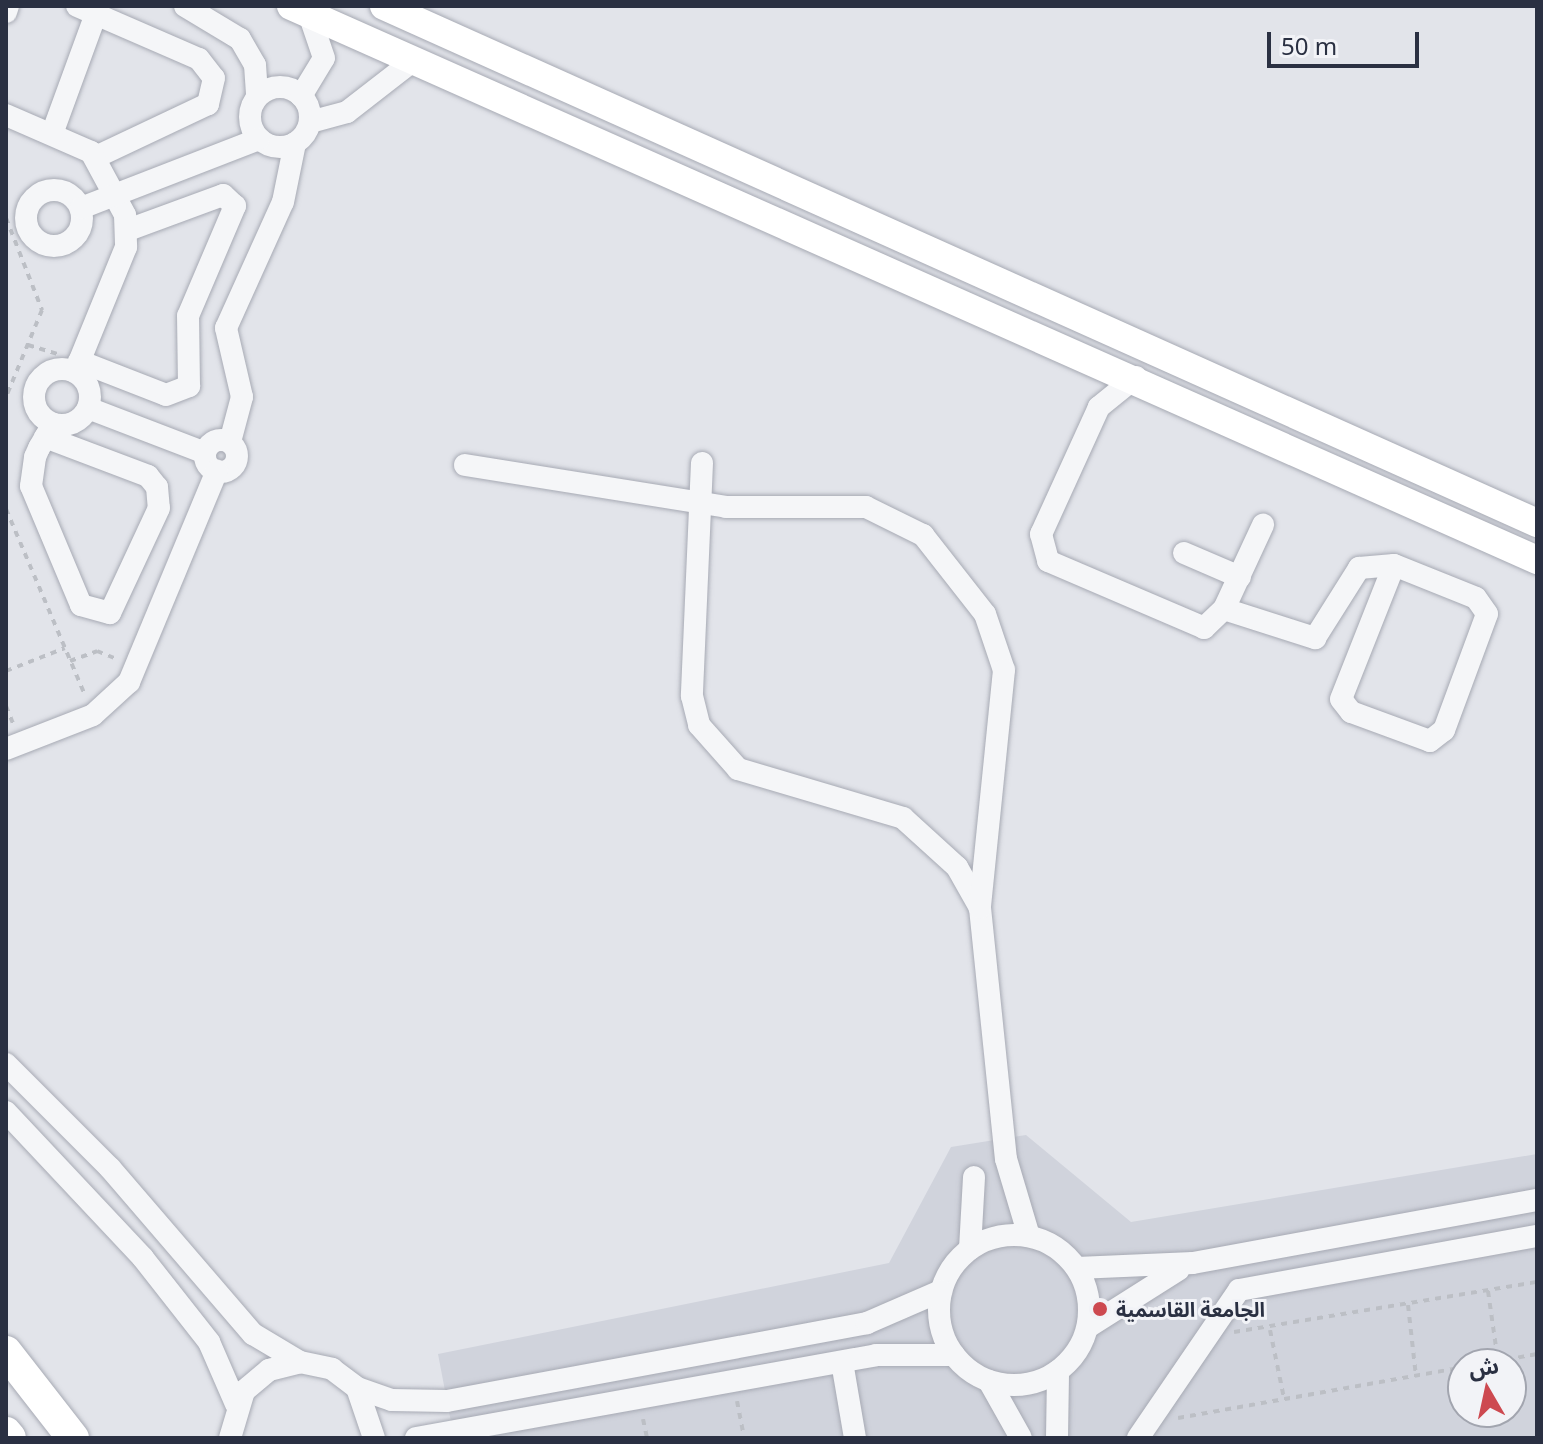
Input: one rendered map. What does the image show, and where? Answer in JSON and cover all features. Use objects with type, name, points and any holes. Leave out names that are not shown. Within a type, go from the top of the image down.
[{"type":"highway","points":[[6,1352],[73,1438]]},
{"type":"highway","points":[[40,1393],[70,1408],[100,1438]]},
{"type":"highway","points":[[6,1433],[10,1438]]},
{"type":"main road","points":[[384,6],[1537,523]]},
{"type":"main road","points":[[300,10],[1092,356],[1537,560]]},
{"type":"street","points":[[6,12],[8,6]]},
{"type":"street","points":[[185,6],[231,31],[255,65],[291,91],[310,122]]},
{"type":"street","points":[[52,134],[87,10],[199,59],[215,88],[208,104],[96,157]]},
{"type":"street","points":[[257,96],[291,91],[324,58],[300,10]]},
{"type":"street","points":[[88,408],[211,462],[236,463],[230,442],[242,397],[226,328],[283,202],[286,173],[295,143],[310,122],[347,112],[414,60]]},
{"type":"street","points":[[255,65],[259,135],[286,173]]},
{"type":"street","points":[[6,115],[96,157],[116,194],[128,230],[77,366],[90,391],[88,408]]},
{"type":"street","points":[[81,208],[259,135],[295,143]]},
{"type":"street","points":[[88,408],[53,429],[31,486],[77,600],[101,615],[120,604],[159,494],[148,476],[70,446],[53,429],[35,407],[37,383],[50,371],[77,366],[166,395],[189,386],[188,316],[235,206],[223,195],[128,230]]},
{"type":"street","points":[[1092,356],[1099,407]]},
{"type":"street","points":[[1136,377],[1099,407],[1041,534],[1044,555],[1195,627],[1212,625],[1224,609],[1263,525]]},
{"type":"street","points":[[6,749],[129,682],[211,462]]},
{"type":"street","points":[[702,463],[703,503],[692,696],[705,738],[753,776],[903,818],[943,851],[980,908]]},
{"type":"street","points":[[465,465],[703,503],[840,505],[893,515],[923,535],[985,614],[1004,670],[980,908],[1006,1159],[1029,1236]]},
{"type":"street","points":[[1184,553],[1240,577]]},
{"type":"street","points":[[1224,609],[1315,638],[1359,568],[1394,565],[1476,598],[1487,614],[1444,730],[1430,741],[1351,712],[1341,699],[1394,565]]},
{"type":"street","points":[[6,1064],[110,1168],[253,1334],[300,1362],[332,1369],[357,1388],[401,1401],[447,1401],[867,1323],[941,1291],[970,1249],[998,1236],[1029,1236],[1057,1247],[1077,1268],[1088,1327]]},
{"type":"street","points":[[6,1112],[143,1258],[209,1342],[236,1404]]},
{"type":"street","points":[[970,1249],[974,1177]]},
{"type":"street","points":[[1077,1268],[1193,1263],[1537,1200]]},
{"type":"street","points":[[1138,1438],[1160,1420],[1241,1300],[1291,1280],[1537,1236]]},
{"type":"street","points":[[989,1381],[1032,1383],[1058,1371],[1088,1327],[1193,1263]]},
{"type":"street","points":[[941,1291],[940,1325],[954,1355],[989,1381],[1021,1438]]},
{"type":"street","points":[[416,1438],[842,1362],[902,1353],[954,1355]]},
{"type":"street","points":[[230,1438],[236,1404],[262,1374],[300,1362]]},
{"type":"street","points":[[842,1362],[855,1438]]},
{"type":"street","points":[[1057,1438],[1058,1371]]},
{"type":"street","points":[[357,1388],[374,1438]]},
{"type":"street","points":[[1127,1438],[1160,1420]]},
{"type":"path","points":[[6,218],[42,310],[6,397]]},
{"type":"path","points":[[28,345],[77,366]]},
{"type":"path","points":[[6,509],[70,661],[92,702],[72,705]]},
{"type":"path","points":[[6,671],[65,648]]},
{"type":"path","points":[[70,661],[106,652],[120,663],[117,671]]},
{"type":"path","points":[[6,706],[14,727]]},
{"type":"path","points":[[6,730],[29,721]]},
{"type":"path","points":[[1216,1338],[1232,1332],[1270,1330],[1537,1282]]},
{"type":"path","points":[[1488,1291],[1496,1348]]},
{"type":"path","points":[[1408,1305],[1416,1376]]},
{"type":"path","points":[[1270,1330],[1284,1399]]},
{"type":"path","points":[[1160,1420],[1447,1370]]},
{"type":"path","points":[[1174,1418],[1182,1406]]},
{"type":"shaded area","name":"الجامعة القاسمية","points":[[1026,1135],[1131,1222],[1537,1154],[1537,1438],[454,1438],[438,1354],[889,1263],[951,1147]]},
{"type":"place","name":"الجامعة القاسمية","points":[[1100,1309]]}]
